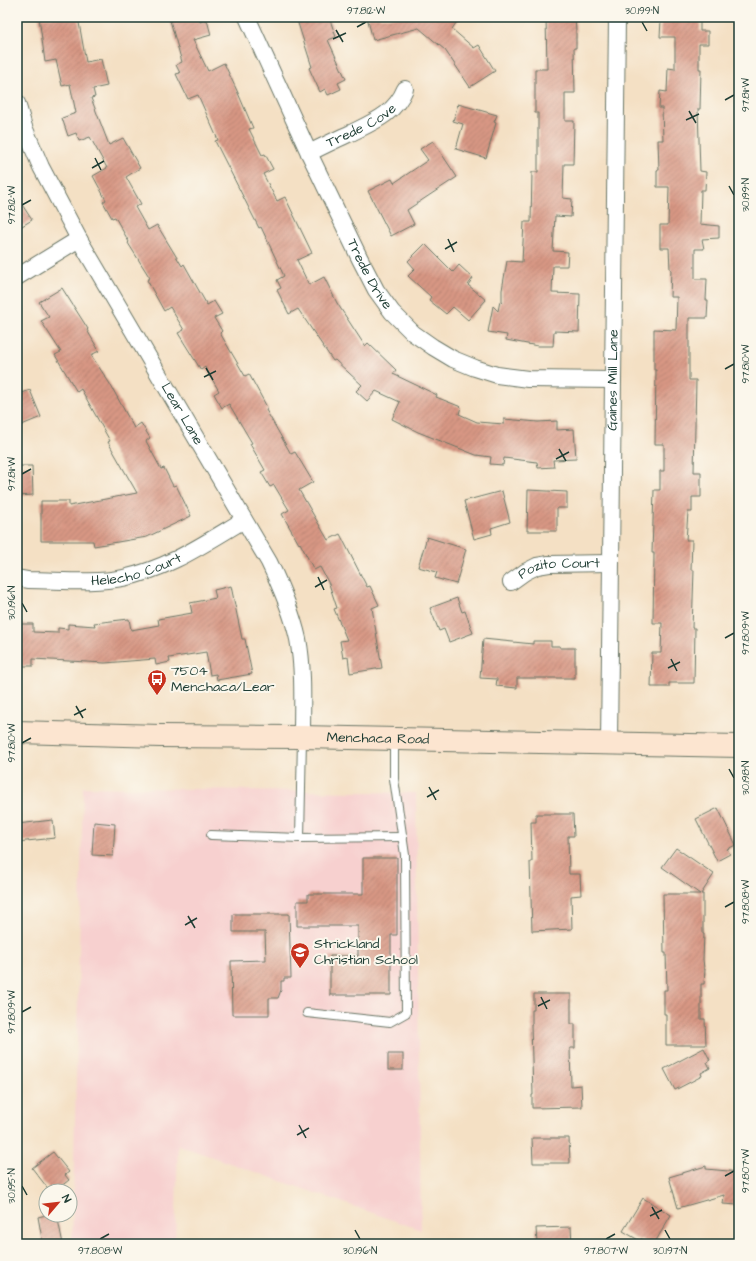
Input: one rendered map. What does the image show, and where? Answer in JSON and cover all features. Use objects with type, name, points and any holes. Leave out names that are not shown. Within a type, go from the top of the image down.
[{"type":"main road","name":"Menchaca Road","points":[[17,732],[160,736],[302,737],[739,746]]},
{"type":"street","name":"Trede Drive","points":[[247,17],[309,153],[376,290],[392,312],[413,333],[453,359],[474,368],[497,375],[528,379],[613,380]]},
{"type":"street","name":"Gaines Mill Lane","points":[[609,743],[617,17]]},
{"type":"street","name":"Trede Cove","points":[[309,153],[382,117],[401,99],[405,89]]},
{"type":"street","name":"Lear Lane","points":[[17,103],[24,127],[41,167],[79,239],[280,583],[293,619],[298,640],[301,665],[302,737]]},
{"type":"street","points":[[17,277],[79,239]]},
{"type":"street","name":"Helecho Court","points":[[17,578],[28,580],[104,580],[140,574],[176,560],[244,520]]},
{"type":"street","name":"Pozito Court","points":[[511,582],[537,566],[549,564],[610,563]]},
{"type":"lane","points":[[300,838],[302,737]]},
{"type":"lane","points":[[306,1013],[390,1022],[406,1013],[405,855],[394,779],[394,739]]},
{"type":"lane","points":[[211,835],[300,838],[402,837]]},
{"type":"shaded area","name":"Strickland Christian School","points":[[83,787],[416,793],[421,1230],[178,1145],[175,1244],[72,1244],[73,1223],[78,1223],[78,1183],[73,1183]]},
{"type":"building","points":[[39,17],[78,17],[86,62],[101,59],[107,86],[93,89],[95,97],[91,98],[109,145],[123,138],[140,168],[126,177],[141,204],[135,207],[148,230],[157,225],[182,266],[184,264],[207,305],[214,301],[222,314],[214,318],[222,331],[220,333],[245,376],[249,374],[268,409],[266,410],[291,454],[295,452],[313,482],[299,490],[328,540],[340,534],[367,587],[370,586],[379,605],[372,608],[382,668],[350,673],[348,657],[343,658],[340,641],[347,640],[334,609],[337,608],[329,584],[320,567],[314,570],[300,543],[299,544],[282,514],[289,510],[274,485],[270,487],[261,472],[265,470],[250,444],[252,443],[229,404],[222,408],[214,394],[219,391],[205,367],[201,370],[178,333],[184,330],[170,307],[164,311],[147,280],[150,278],[128,243],[129,242],[115,217],[112,218],[103,202],[106,200],[93,176],[107,168],[90,137],[79,141],[76,133],[68,136],[62,118],[76,113],[70,84],[62,86],[56,60],[45,62]]},
{"type":"building","points":[[169,17],[199,17],[200,22],[207,20],[211,35],[193,40],[208,71],[224,63],[253,128],[249,129],[262,155],[265,154],[273,169],[263,174],[277,201],[285,197],[312,253],[297,260],[309,285],[324,277],[337,303],[365,346],[368,343],[396,370],[393,374],[437,395],[436,397],[461,407],[459,414],[477,422],[504,424],[504,419],[538,422],[557,421],[557,430],[574,429],[576,459],[553,460],[554,467],[538,468],[537,462],[504,458],[503,465],[490,464],[491,457],[476,455],[418,432],[392,419],[400,402],[376,391],[367,401],[356,391],[362,385],[335,360],[333,361],[298,309],[289,314],[277,290],[281,288],[277,280],[284,276],[261,227],[259,228],[215,141],[218,140],[198,95],[188,99],[176,74],[180,73],[176,65],[182,62]]},
{"type":"building","points":[[296,17],[329,17],[336,37],[328,40],[346,79],[338,83],[341,89],[328,95],[325,89],[320,92],[309,68],[312,67]]},
{"type":"building","points":[[367,17],[460,17],[452,29],[474,48],[479,45],[495,71],[470,87],[445,50],[419,28],[373,40]]},
{"type":"building","points":[[546,17],[575,17],[575,93],[565,93],[565,121],[574,121],[573,164],[564,164],[563,198],[572,199],[571,217],[555,216],[553,251],[568,252],[567,266],[553,266],[552,293],[580,294],[579,332],[554,331],[553,346],[538,346],[506,340],[507,335],[488,332],[493,306],[498,311],[500,301],[502,303],[502,290],[507,261],[522,262],[524,222],[531,222],[532,172],[538,172],[538,113],[535,113],[535,69],[547,69]]},
{"type":"building","points":[[661,20],[700,21],[700,31],[708,31],[708,44],[699,44],[699,69],[701,69],[700,109],[698,109],[700,171],[706,172],[705,190],[701,190],[700,224],[719,226],[719,238],[702,239],[704,249],[695,249],[695,279],[707,279],[707,318],[689,318],[689,380],[696,380],[694,472],[701,472],[701,497],[692,497],[692,512],[688,512],[686,540],[692,540],[691,570],[694,570],[692,628],[695,628],[694,683],[669,683],[669,687],[651,687],[652,653],[661,653],[662,623],[653,623],[654,553],[652,553],[654,490],[660,490],[660,471],[664,471],[664,444],[655,444],[656,370],[654,370],[654,329],[676,330],[677,297],[670,297],[671,269],[669,248],[660,248],[660,225],[668,225],[669,187],[657,187],[657,170],[659,170],[658,140],[663,140],[662,108],[659,108],[660,91],[667,92],[668,68],[675,69],[675,37],[660,37]]},
{"type":"building","points":[[458,104],[497,115],[486,158],[456,149],[463,124],[453,121]]},
{"type":"building","points":[[433,141],[457,177],[407,210],[414,224],[391,236],[368,191],[392,179],[394,183],[428,160],[420,149]]},
{"type":"building","points":[[17,197],[32,220],[17,229]]},
{"type":"building","points":[[425,244],[453,272],[459,265],[473,278],[468,285],[486,300],[468,320],[453,307],[446,314],[429,300],[431,297],[408,276],[415,269],[408,261]]},
{"type":"building","points":[[62,288],[88,329],[87,330],[99,351],[91,355],[110,384],[134,428],[141,423],[150,438],[146,441],[161,469],[164,468],[173,486],[176,485],[191,516],[147,537],[94,546],[93,541],[41,541],[41,501],[69,501],[69,506],[137,493],[108,442],[110,441],[81,389],[77,392],[55,355],[61,352],[41,321],[49,317],[39,302]]},
{"type":"building","points":[[30,390],[41,417],[17,427],[17,395]]},
{"type":"building","points":[[17,466],[32,466],[33,495],[17,496]]},
{"type":"building","points":[[528,490],[567,492],[567,508],[557,508],[557,531],[527,531]]},
{"type":"building","points":[[502,491],[510,522],[491,528],[492,534],[474,539],[464,501]]},
{"type":"building","points":[[427,537],[466,549],[456,584],[435,578],[437,572],[418,567]]},
{"type":"building","points":[[231,586],[242,639],[245,639],[252,674],[217,680],[216,674],[210,675],[206,652],[169,658],[170,662],[156,665],[155,659],[105,663],[33,659],[33,666],[17,666],[17,624],[33,624],[33,632],[58,633],[58,628],[68,629],[68,624],[95,626],[94,623],[129,619],[131,630],[159,625],[158,619],[192,613],[190,603],[216,598],[214,590]]},
{"type":"building","points":[[457,598],[462,612],[465,611],[473,633],[449,642],[444,629],[439,631],[430,608]]},
{"type":"building","points":[[483,639],[533,644],[533,641],[551,641],[551,646],[560,646],[560,648],[575,648],[575,678],[517,678],[517,688],[496,686],[497,679],[480,678]]},
{"type":"building","points":[[718,808],[736,845],[727,849],[730,854],[717,861],[696,819]]},
{"type":"building","points":[[536,814],[573,814],[574,836],[568,836],[569,874],[580,874],[581,895],[571,896],[572,929],[532,931],[530,862],[532,862],[531,822],[536,822]]},
{"type":"building","points":[[53,820],[55,838],[17,842],[17,824]]},
{"type":"building","points":[[94,822],[115,824],[113,856],[92,855]]},
{"type":"building","points":[[676,848],[714,874],[701,894],[703,894],[703,959],[705,969],[704,984],[701,984],[701,1019],[705,1019],[706,1045],[666,1045],[664,990],[667,990],[666,953],[664,953],[663,894],[700,894],[662,867]]},
{"type":"building","points":[[363,858],[397,858],[397,935],[391,935],[391,995],[330,995],[330,956],[358,956],[358,926],[297,926],[297,901],[308,901],[308,894],[363,894]]},
{"type":"building","points":[[233,914],[289,914],[291,978],[284,978],[284,981],[281,981],[281,990],[278,998],[269,998],[269,1015],[232,1015],[231,961],[266,960],[265,932],[233,932]]},
{"type":"building","points":[[534,994],[571,994],[571,1024],[575,1024],[575,1048],[570,1048],[571,1086],[581,1085],[582,1107],[532,1108],[531,1024],[532,1010],[534,1010]]},
{"type":"building","points":[[704,1048],[710,1060],[707,1062],[710,1068],[701,1073],[702,1076],[675,1090],[664,1069]]},
{"type":"building","points":[[388,1054],[403,1054],[403,1070],[388,1070]]},
{"type":"building","points":[[532,1138],[569,1138],[570,1163],[533,1163]]},
{"type":"building","points":[[53,1152],[69,1172],[65,1175],[69,1180],[65,1183],[44,1183],[32,1168]]},
{"type":"building","points":[[706,1166],[706,1169],[739,1172],[739,1205],[723,1204],[724,1195],[678,1208],[669,1177]]},
{"type":"building","points":[[643,1198],[671,1215],[654,1244],[650,1244],[641,1239],[640,1241],[623,1231]]},
{"type":"building","points":[[39,1223],[59,1223],[63,1244],[43,1244]]},
{"type":"building","points":[[571,1227],[572,1244],[537,1244],[536,1228]]},
{"type":"place","name":"7504 Menchaca/Lear","points":[[157,696]]},
{"type":"place","name":"Strickland Christian School","points":[[300,969]]}]
